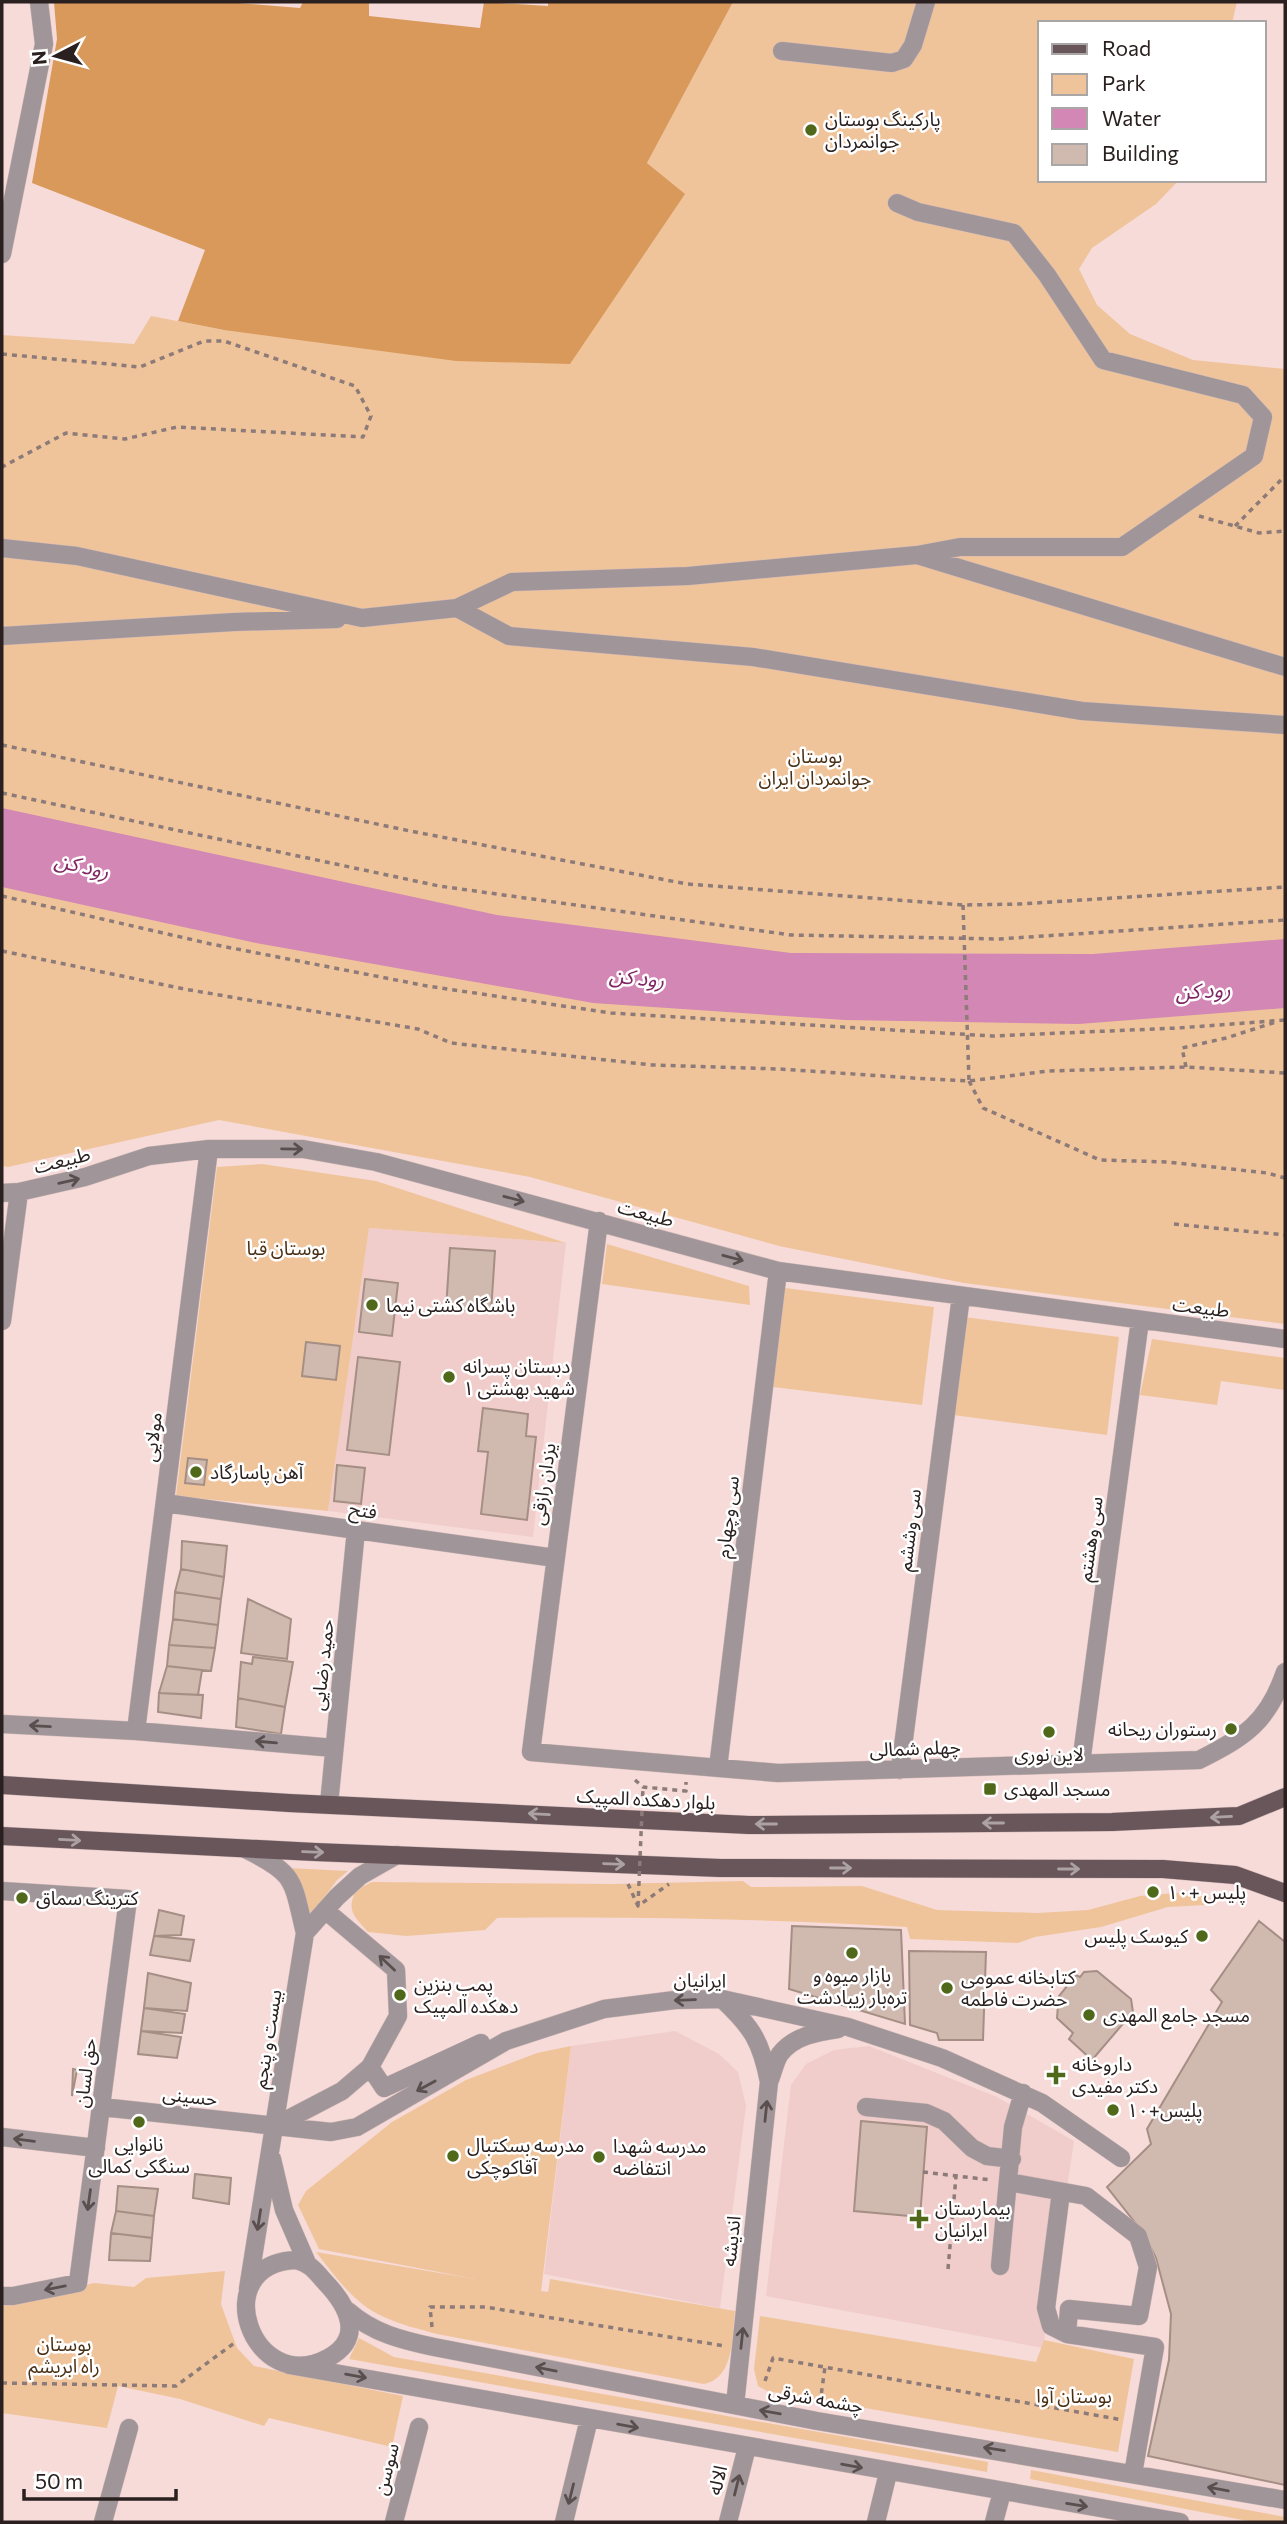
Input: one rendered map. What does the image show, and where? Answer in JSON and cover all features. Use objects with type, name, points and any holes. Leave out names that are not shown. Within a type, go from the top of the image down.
[{"type":"main road","name":"بلوار دهکده المپیک","points":[[2,1785],[749,1825],[1056,1822],[1239,1816],[1285,1797]]},
{"type":"main road","points":[[2,1836],[245,1849],[720,1868],[1163,1869],[1235,1875],[1285,1893]]},
{"type":"street","points":[[2,254],[44,44],[39,2]]},
{"type":"street","points":[[782,51],[892,63],[904,59],[913,45],[926,2]]},
{"type":"street","points":[[2,636],[234,622],[362,618],[457,608],[512,582],[688,576],[917,555],[960,547],[1122,547],[1254,456],[1263,417],[1243,395],[1103,360],[1047,275],[1014,233],[918,212],[897,203]]},
{"type":"street","points":[[2,548],[77,556],[362,618]]},
{"type":"street","points":[[917,555],[1285,667]]},
{"type":"street","points":[[457,608],[509,636],[752,657],[1082,711],[1285,726]]},
{"type":"street","name":"طبیعت","points":[[10,1193],[85,1177],[149,1156],[209,1149],[303,1149],[376,1162],[778,1271],[1285,1339]]},
{"type":"street","name":"مولایی","points":[[136,1731],[209,1149]]},
{"type":"street","points":[[2,1321],[10,1193]]},
{"type":"street","name":"یزدان رازقی","points":[[531,1752],[599,1221]]},
{"type":"street","name":"سی وچهارم","points":[[718,1768],[778,1271]]},
{"type":"street","name":"سی وششم","points":[[900,1770],[961,1296]]},
{"type":"street","name":"سی وهشتم","points":[[1081,1763],[1140,1320]]},
{"type":"street","name":"فتح","points":[[165,1503],[555,1558]]},
{"type":"street","name":"حمید رضایی","points":[[329,1804],[356,1530]]},
{"type":"street","name":"چهلم شمالی","points":[[531,1752],[778,1773],[1199,1760],[1232,1744],[1258,1723],[1277,1697],[1285,1672]]},
{"type":"street","points":[[2,1724],[136,1731],[334,1748]]},
{"type":"street","points":[[245,1849],[279,1866],[293,1882],[305,1933]]},
{"type":"street","points":[[305,1933],[360,1876],[397,1855]]},
{"type":"street","name":"حق لسان","points":[[2,1891],[128,1899],[78,2283],[2,2296]]},
{"type":"street","points":[[275,2126],[342,2091],[370,2067],[398,2016],[396,1970],[326,1910]]},
{"type":"street","name":"بیست و پنجم","points":[[248,2289],[305,1933]]},
{"type":"street","points":[[722,1999],[746,2021],[763,2053],[769,2082]]},
{"type":"street","name":"ایرانیان","points":[[275,2126],[331,2132],[357,2127],[506,2040],[604,2009],[675,2000],[722,1999],[848,2027],[942,2058],[1042,2103],[1121,2158]]},
{"type":"street","points":[[769,2082],[780,2055],[799,2038],[848,2027]]},
{"type":"street","points":[[370,2067],[384,2088],[497,2035],[521,2036]]},
{"type":"street","name":"اندیشه","points":[[735,2406],[769,2082]]},
{"type":"street","points":[[1000,2266],[1013,2127],[1023,2093]]},
{"type":"street","points":[[866,2106],[926,2113],[944,2121],[972,2148],[987,2156],[1012,2159]]},
{"type":"street","name":"حسینی","points":[[102,2107],[275,2126]]},
{"type":"street","points":[[2,2137],[96,2148]]},
{"type":"street","name":"بیست و پنجم","points":[[270,2152],[284,2210],[307,2263]]},
{"type":"street","points":[[1009,2182],[1086,2196],[1138,2236],[1147,2267],[1139,2316],[1069,2309],[1067,2334]]},
{"type":"street","points":[[1061,2192],[1046,2308],[1051,2326],[1067,2334],[1155,2347],[1133,2474]]},
{"type":"street","points":[[289,2365],[316,2362],[337,2352],[345,2341],[349,2326],[348,2311],[307,2263],[296,2260],[273,2264],[256,2277],[248,2289],[246,2314],[250,2331],[259,2346],[272,2358],[289,2365],[888,2473],[1180,2522]]},
{"type":"street","name":"چشمه شرقی","points":[[348,2311],[363,2324],[389,2336],[433,2347],[817,2421],[1285,2500]]},
{"type":"street","points":[[564,2522],[589,2419]]},
{"type":"street","name":"سوسن","points":[[394,2522],[419,2427]]},
{"type":"street","points":[[103,2522],[129,2428]]},
{"type":"street","name":"الاله","points":[[728,2522],[747,2447]]},
{"type":"street","points":[[876,2522],[888,2473]]},
{"type":"street","points":[[994,2522],[1002,2492]]},
{"type":"path","points":[[2,354],[140,367],[204,341],[224,341],[355,386],[371,416],[363,437],[177,427],[125,439],[66,433],[2,467]]},
{"type":"path","points":[[1235,526],[1285,476]]},
{"type":"path","points":[[1177,509],[1259,533],[1285,531]]},
{"type":"path","points":[[2,745],[410,831],[687,884],[963,905],[1020,904],[1285,887]]},
{"type":"path","points":[[2,793],[439,886],[791,935],[999,939],[1285,920]]},
{"type":"path","points":[[2,895],[211,944],[426,986],[611,1013],[992,1036],[1178,1028],[1284,1020]]},
{"type":"path","points":[[963,905],[969,1081],[983,1108],[1100,1160],[1168,1162],[1267,1173],[1285,1178]]},
{"type":"path","points":[[2,951],[184,989],[418,1029],[451,1043],[652,1065],[969,1081],[1048,1071],[1186,1067],[1285,1073]]},
{"type":"path","points":[[1186,1067],[1182,1048],[1284,1020]]},
{"type":"path","points":[[1174,1224],[1285,1235]]},
{"type":"path","points":[[638,1906],[643,1787],[686,1791]]},
{"type":"path","points":[[923,2172],[1009,2182]]},
{"type":"path","points":[[948,2269],[956,2176]]},
{"type":"path","points":[[433,2347],[430,2307],[485,2307],[728,2346],[726,2356]]},
{"type":"path","points":[[2,2383],[176,2386],[250,2331]]},
{"type":"path","points":[[765,2381],[773,2358],[1129,2421]]},
{"type":"path","points":[[817,2421],[825,2367]]},
{"type":"shaded area","points":[[54,2],[226,2],[300,8],[303,2],[369,2],[369,16],[480,28],[484,2],[548,6],[548,2],[733,2],[647,163],[685,194],[570,364],[456,361],[224,330],[178,321],[205,250],[32,183],[57,39]]},
{"type":"shaded area","name":"دبستان پسرانه شهید بهشتی ۱","points":[[369,1228],[566,1243],[533,1537],[328,1511]]},
{"type":"shaded area","points":[[675,2031],[719,2054],[738,2072],[746,2106],[720,2308],[544,2274],[571,2046]]},
{"type":"shaded area","name":"بیمارستان ایرانیان","points":[[869,2046],[997,2097],[1074,2141],[1043,2348],[766,2296],[791,2085],[806,2064],[834,2050]]},
{"type":"green space","name":"بوستان جوانمردان ایران","points":[[733,2],[1237,2],[1232,21],[1038,21],[1038,182],[1177,182],[1156,204],[1092,248],[1079,269],[1097,305],[1130,334],[1193,360],[1285,369],[1285,1324],[964,1283],[779,1246],[530,1177],[219,1120],[8,1167],[2,1166],[2,335],[134,344],[151,316],[224,330],[684,194],[647,163]]},
{"type":"green space","name":"بوستان قبا","points":[[262,1164],[376,1181],[566,1243],[369,1228],[328,1511],[176,1496],[217,1167]]},
{"type":"green space","points":[[607,1244],[749,1286],[750,1305],[602,1284]]},
{"type":"green space","points":[[785,1288],[934,1307],[922,1405],[773,1387]]},
{"type":"green space","points":[[964,1317],[1119,1337],[1107,1435],[953,1415]]},
{"type":"green space","points":[[1152,1339],[1285,1358],[1285,1390],[1221,1381],[1217,1405],[1140,1395]]},
{"type":"green space","points":[[288,1868],[348,1871],[337,1880],[310,1917],[307,1901]]},
{"type":"green space","points":[[743,1881],[751,1887],[862,1886],[937,1910],[1038,1913],[1088,1910],[1140,1896],[1188,1892],[1215,1900],[1205,1905],[1168,1907],[1101,1927],[1035,1937],[1018,1943],[910,1939],[907,1927],[651,1918],[497,1918],[485,1930],[406,1936],[368,1932],[355,1917],[352,1908],[356,1890],[372,1882],[613,1884]]},
{"type":"green space","name":"مدرسه بسکتبال آقاکوچکی","points":[[571,2046],[541,2291],[548,2292],[550,2279],[735,2311],[727,2365],[714,2380],[704,2384],[437,2334],[403,2325],[364,2305],[346,2289],[316,2252],[475,2279],[319,2249],[298,2205],[306,2191],[392,2122],[466,2080],[537,2053]]},
{"type":"green space","name":"بوستان راه ابریشم","points":[[225,2271],[221,2304],[237,2348],[254,2366],[403,2396],[392,2447],[269,2418],[264,2426],[180,2399],[118,2386],[107,2428],[2,2413],[2,2306],[94,2283],[134,2287],[146,2278]]},
{"type":"green space","name":"بوستان آوا","points":[[760,2316],[1036,2362],[1044,2340],[1134,2359],[1118,2452],[767,2391],[758,2386],[754,2369]]},
{"type":"green space","points":[[359,2338],[394,2357],[988,2462],[987,2472],[349,2359]]},
{"type":"green space","points":[[1031,2470],[1285,2517],[1285,2522],[1253,2522],[1030,2479]]},
{"type":"water","name":"رود کن","points":[[2,808],[497,915],[791,953],[1093,954],[1285,939],[1285,1008],[1079,1024],[845,1020],[593,1003],[256,943],[2,887]]},
{"type":"building","points":[[450,1248],[495,1251],[491,1312],[446,1309]]},
{"type":"building","points":[[365,1279],[398,1283],[392,1336],[359,1332]]},
{"type":"building","points":[[306,1342],[340,1346],[336,1380],[302,1376]]},
{"type":"building","points":[[358,1357],[400,1362],[389,1455],[347,1450]]},
{"type":"building","points":[[483,1408],[528,1414],[526,1436],[536,1437],[527,1520],[481,1514],[488,1452],[478,1451]]},
{"type":"building","name":"آهن پاسارگاد","points":[[188,1458],[207,1460],[204,1485],[185,1483]]},
{"type":"building","points":[[337,1465],[365,1468],[361,1504],[334,1501]]},
{"type":"building","points":[[182,1541],[227,1546],[224,1577],[181,1569]]},
{"type":"building","points":[[181,1569],[224,1577],[221,1599],[175,1592]]},
{"type":"building","points":[[175,1592],[221,1599],[218,1625],[173,1619]]},
{"type":"building","points":[[248,1599],[291,1619],[287,1659],[241,1653]]},
{"type":"building","points":[[173,1619],[218,1625],[215,1648],[169,1645]]},
{"type":"building","points":[[169,1645],[215,1648],[211,1671],[167,1666]]},
{"type":"building","points":[[253,1657],[293,1662],[285,1707],[238,1698],[241,1662],[252,1664]]},
{"type":"building","points":[[167,1666],[202,1670],[198,1695],[159,1693]]},
{"type":"building","points":[[159,1693],[203,1695],[201,1718],[158,1712]]},
{"type":"building","points":[[238,1698],[285,1707],[281,1734],[236,1727]]},
{"type":"building","points":[[159,1910],[184,1916],[181,1935],[154,1936]]},
{"type":"building","points":[[1259,1921],[1285,1942],[1285,2485],[1148,2456],[1169,2360],[1171,2314],[1156,2258],[1144,2234],[1107,2187],[1151,2144],[1147,2129],[1222,2002],[1211,1990]]},
{"type":"building","points":[[792,1926],[901,1930],[905,2024],[789,1989]]},
{"type":"building","points":[[154,1936],[194,1940],[190,1961],[150,1955]]},
{"type":"building","name":"کتابخانه عمومی حضرت فاطمه","points":[[909,1951],[986,1952],[983,2040],[939,2040],[937,2033],[910,2025]]},
{"type":"building","points":[[1097,1971],[1131,1999],[1133,2012],[1092,2060],[1069,2039],[1073,2033],[1057,2018],[1058,2005],[1063,1999],[1059,1996],[1076,1975],[1080,1977],[1084,1972]]},
{"type":"building","points":[[148,1973],[191,1983],[187,2011],[144,2008]]},
{"type":"building","points":[[144,2008],[185,2014],[182,2033],[141,2031]]},
{"type":"building","points":[[141,2031],[181,2037],[177,2058],[138,2054]]},
{"type":"building","points":[[73,2069],[77,2070],[72,2096]]},
{"type":"building","points":[[861,2121],[927,2127],[920,2217],[854,2211]]},
{"type":"building","points":[[195,2174],[231,2178],[229,2204],[193,2198]]},
{"type":"building","points":[[118,2186],[158,2189],[154,2216],[116,2211]]},
{"type":"building","points":[[116,2211],[154,2216],[152,2238],[111,2233]]},
{"type":"building","points":[[111,2233],[152,2238],[150,2261],[109,2260]]},
{"type":"place","name":"پارکینگ بوستان جوانمردان","points":[[811,130]]},
{"type":"place","name":"باشگاه کشتی نیما","points":[[372,1305]]},
{"type":"place","name":"دبستان پسرانه شهید بهشتی ۱","points":[[449,1377]]},
{"type":"place","name":"آهن پاسارگاد","points":[[196,1472]]},
{"type":"place","name":"رستوران ریحانه","points":[[1231,1729]]},
{"type":"place","name":"لاین نوری","points":[[1049,1732]]},
{"type":"place","name":"مسجد المهدی","points":[[990,1789]]},
{"type":"place","name":"پلیس +۱۰","points":[[1153,1892]]},
{"type":"place","name":"کترینگ سماق","points":[[22,1898]]},
{"type":"place","name":"کیوسک پلیس","points":[[1202,1936]]},
{"type":"place","name":"بازار میوه و تره‌بار زیبادشت","points":[[852,1953]]},
{"type":"place","name":"کتابخانه عمومی حضرت فاطمه","points":[[947,1988]]},
{"type":"place","name":"پمپ بنزین دهکده المپیک","points":[[400,1995]]},
{"type":"place","name":"مسجد جامع المهدی","points":[[1089,2015]]},
{"type":"place","name":"داروخانه دکتر مفیدی","points":[[1056,2075]]},
{"type":"place","name":"پلیس+۱۰","points":[[1113,2110]]},
{"type":"place","name":"نانوایی سنگکی کمالی","points":[[139,2122]]},
{"type":"place","name":"مدرسه بسکتبال آقاکوچکی","points":[[453,2156]]},
{"type":"place","name":"مدرسه شهدا انتفاضه","points":[[599,2157]]},
{"type":"place","name":"بیمارستان ایرانیان","points":[[919,2219]]}]
